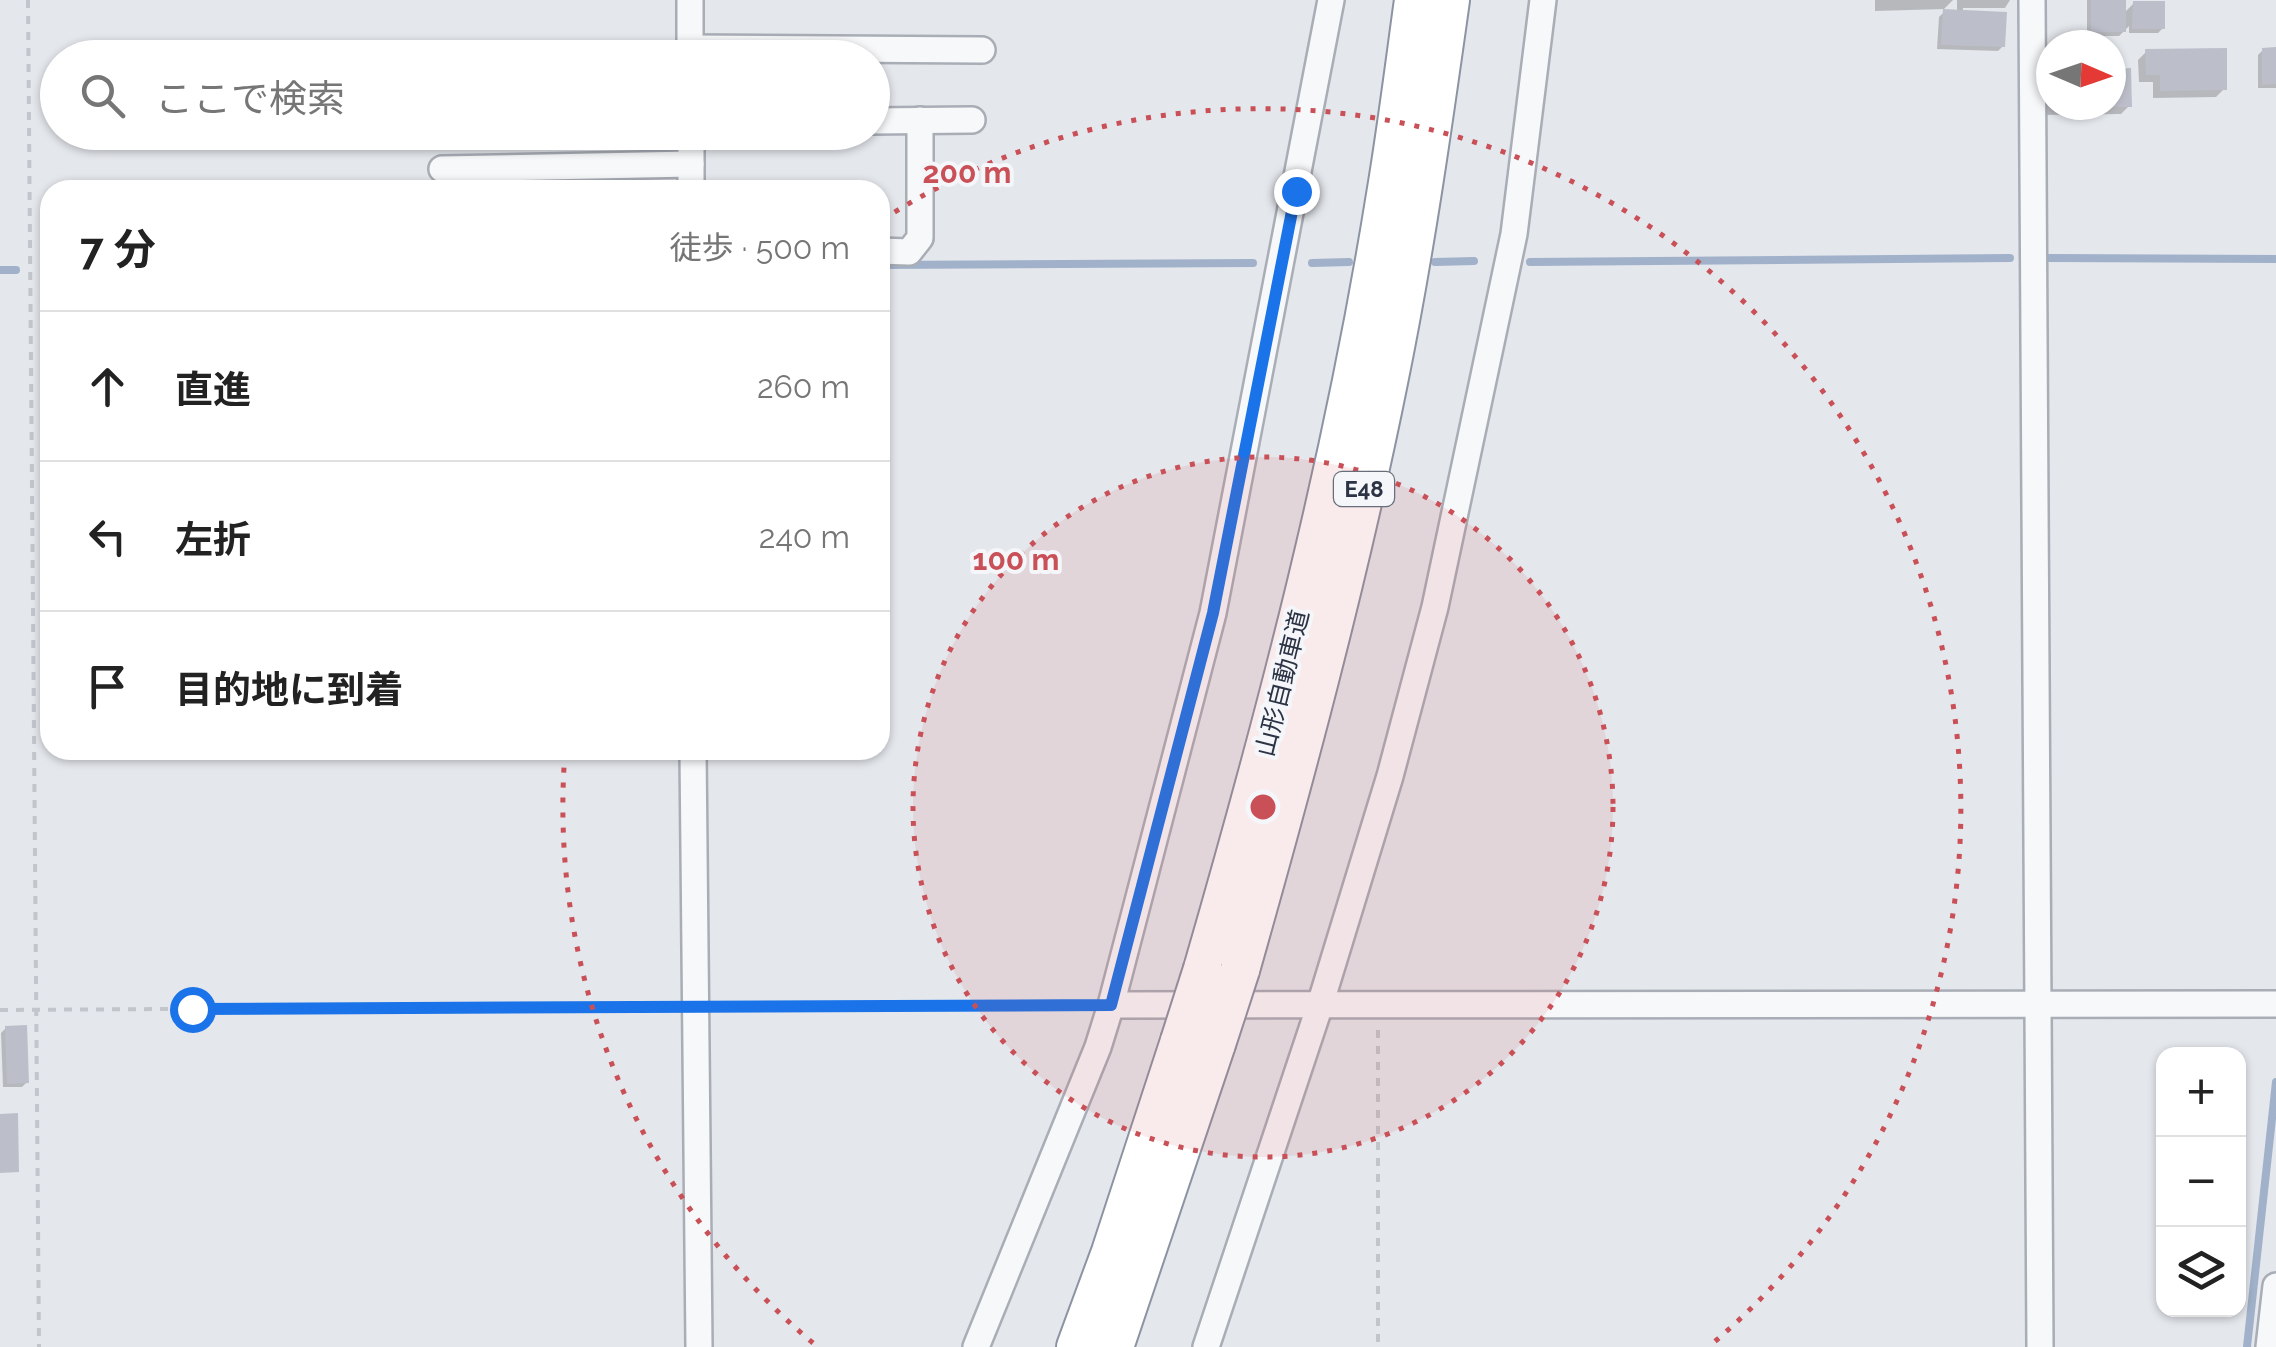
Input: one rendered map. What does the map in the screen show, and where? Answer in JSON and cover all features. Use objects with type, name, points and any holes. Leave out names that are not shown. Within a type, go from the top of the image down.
[{"type":"highway","name":"山形自動車道","points":[[1221,970],[1263,763],[1312,566],[1386,196],[1414,0]]},
{"type":"highway","name":"山形自動車道","points":[[1114,1347],[1198,1042],[1298,767],[1388,382],[1422,194],[1450,0]]},
{"type":"highway","name":"山形自動車道","points":[[1076,1347],[1198,1042]]},
{"type":"street","points":[[690,0],[690,40]]},
{"type":"street","points":[[976,1347],[1098,1047],[1111,1005],[1213,613],[1331,0]]},
{"type":"street","points":[[1206,1347],[1320,1005],[1390,776],[1439,588],[1514,234],[1543,0]]},
{"type":"street","points":[[2032,0],[2040,1347]]},
{"type":"street","points":[[890,51],[982,50]]},
{"type":"street","points":[[890,252],[909,252],[920,238],[920,120]]},
{"type":"street","points":[[890,121],[972,120]]},
{"type":"street","points":[[442,169],[691,177],[691,150]]},
{"type":"street","points":[[693,760],[699,1347]]},
{"type":"street","points":[[1111,1005],[2276,1004]]},
{"type":"street","points":[[2269,1347],[2276,1286]]},
{"type":"path","points":[[28,0],[39,1347]]},
{"type":"path","points":[[0,1010],[1111,1005]]},
{"type":"path","points":[[1378,1006],[1378,1347]]},
{"type":"building","points":[[2091,0],[2126,0],[2126,30],[2091,30]]},
{"type":"building","points":[[2133,1],[2165,1],[2165,29],[2132,29]]},
{"type":"building","points":[[1943,9],[2007,12],[2005,47],[1941,45]]},
{"type":"building","points":[[2276,47],[2276,84],[2262,85],[2262,48]]},
{"type":"building","points":[[2227,48],[2227,90],[2160,91],[2160,75],[2146,75],[2145,49]]},
{"type":"building","points":[[2126,68],[2131,68],[2132,107],[2126,107]]},
{"type":"building","points":[[27,1025],[29,1083],[7,1084],[5,1026]]},
{"type":"building","points":[[18,1113],[19,1172],[0,1173],[0,1114]]},
{"type":"waterway","points":[[1530,262],[2010,258]]},
{"type":"waterway","points":[[2049,258],[2276,259]]},
{"type":"waterway","points":[[1435,262],[1474,261]]},
{"type":"waterway","points":[[1312,263],[1349,262]]},
{"type":"waterway","points":[[890,265],[1253,263]]},
{"type":"waterway","points":[[0,270],[16,270]]},
{"type":"waterway","points":[[2247,1347],[2276,1082]]},
{"type":"route","points":[[192,1009],[1111,1005],[1213,613],[1296,191]]}]
